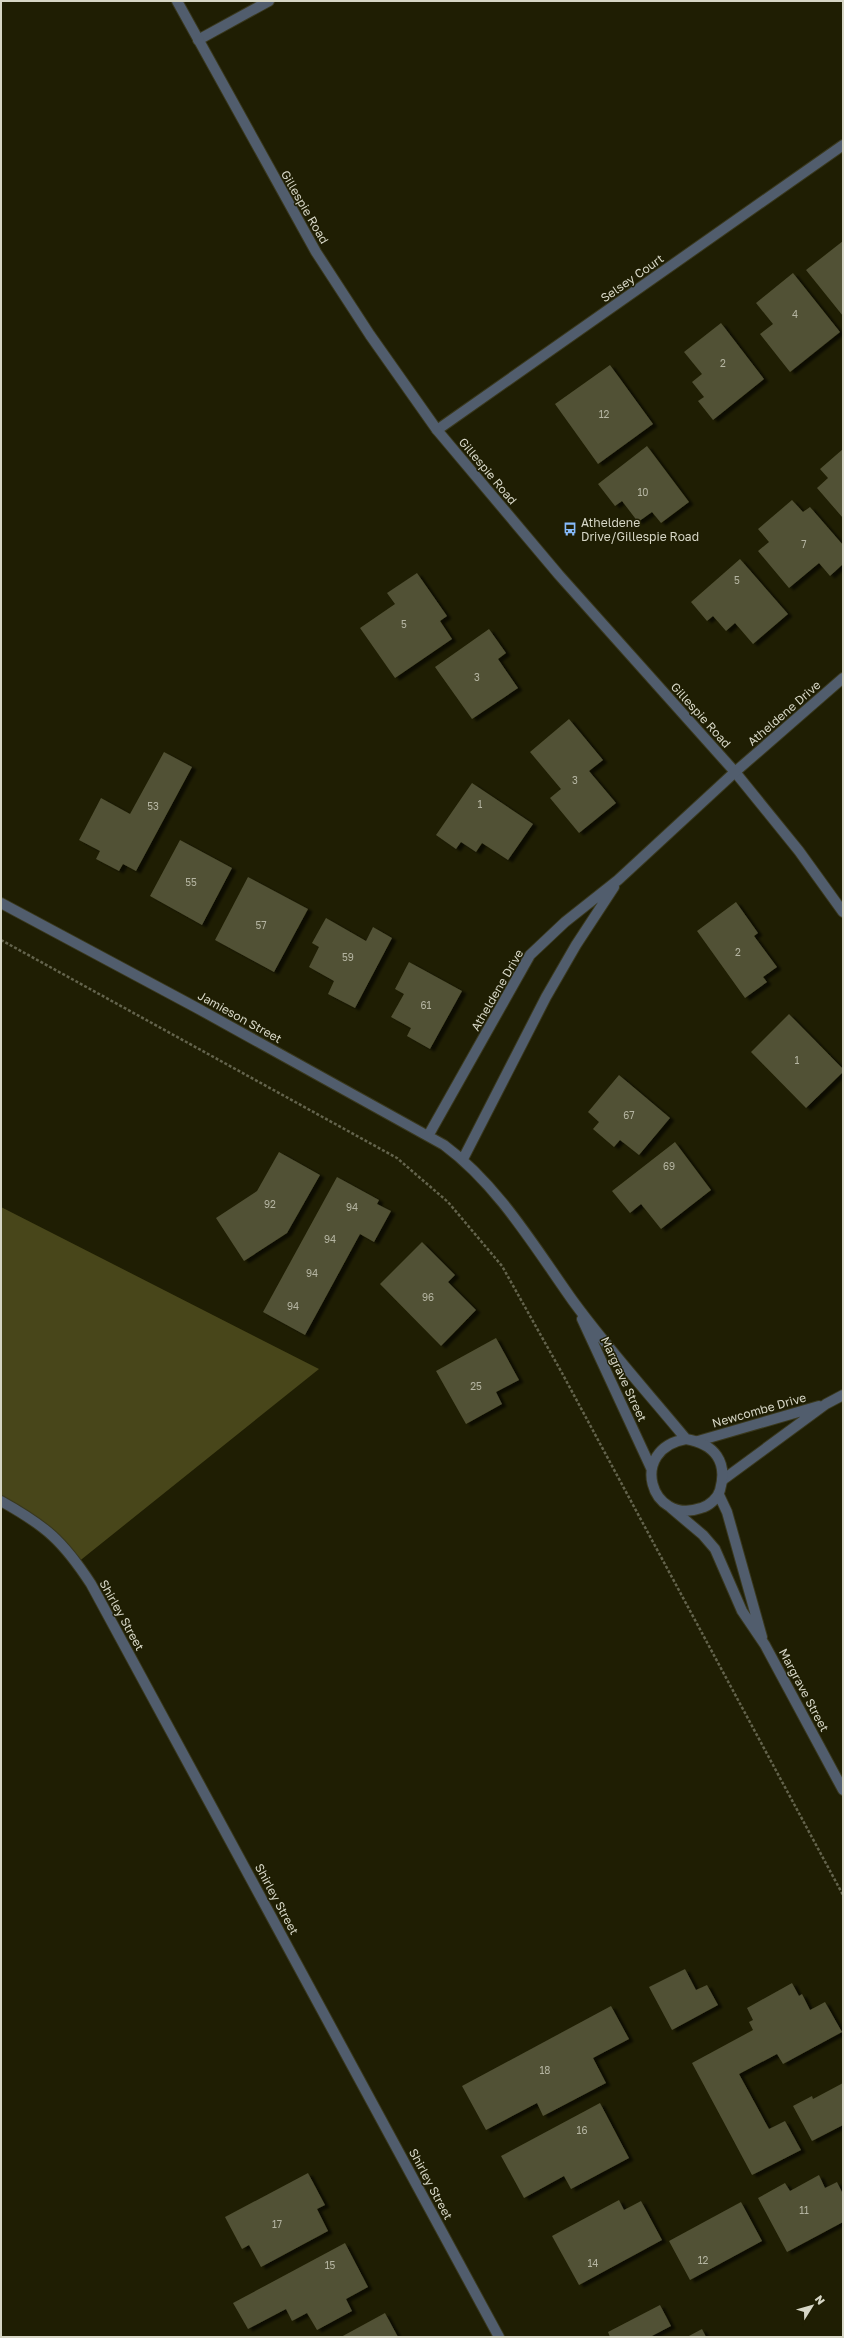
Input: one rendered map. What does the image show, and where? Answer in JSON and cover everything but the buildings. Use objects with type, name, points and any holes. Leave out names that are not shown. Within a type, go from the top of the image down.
[{"type":"street","name":"Gillespie Road","points":[[177,1],[316,252],[370,335],[437,430],[559,575],[735,772],[799,851],[843,912]]},
{"type":"street","points":[[198,40],[269,1]]},
{"type":"street","name":"Selsey Court","points":[[437,430],[843,146]]},
{"type":"street","name":"Atheldene Drive","points":[[428,1136],[530,956],[565,922],[618,880],[735,772],[843,678]]},
{"type":"street","name":"Atheldene Drive","points":[[463,1159],[546,997],[576,945],[618,880]]},
{"type":"street","name":"Jamieson Street","points":[[1,903],[197,1008],[428,1136],[463,1159]]},
{"type":"street","name":"Margrave Street","points":[[463,1159],[504,1205],[627,1371],[686,1439]]},
{"type":"street","name":"Margrave Street","points":[[574,1301],[651,1468]]},
{"type":"street","name":"Newcombe Drive","points":[[724,1479],[826,1404],[843,1395]]},
{"type":"street","name":"Newcombe Drive","points":[[698,1441],[826,1404]]},
{"type":"street","points":[[686,1439],[698,1441],[709,1446],[717,1455],[722,1466],[724,1479],[719,1495],[705,1507],[694,1511],[683,1511],[672,1508],[661,1501],[651,1480],[651,1468],[656,1456],[664,1447],[674,1441],[686,1439]]},
{"type":"street","name":"Margrave Street","points":[[719,1495],[730,1525],[765,1645]]},
{"type":"street","name":"Shirley Street","points":[[1,1501],[52,1534],[63,1544],[91,1584],[499,2337]]},
{"type":"street","name":"Margrave Street","points":[[672,1508],[703,1535],[714,1549],[742,1611],[765,1645],[843,1790]]},
{"type":"path","points":[[1,940],[397,1158],[448,1202],[502,1266],[562,1373],[843,1895]]},
{"type":"shaded area","points":[[1,1207],[319,1369],[77,1563],[63,1544],[1,1501]]},
{"type":"place","name":"Atheldene Drive/Gillespie Road","points":[[570,529]]}]
